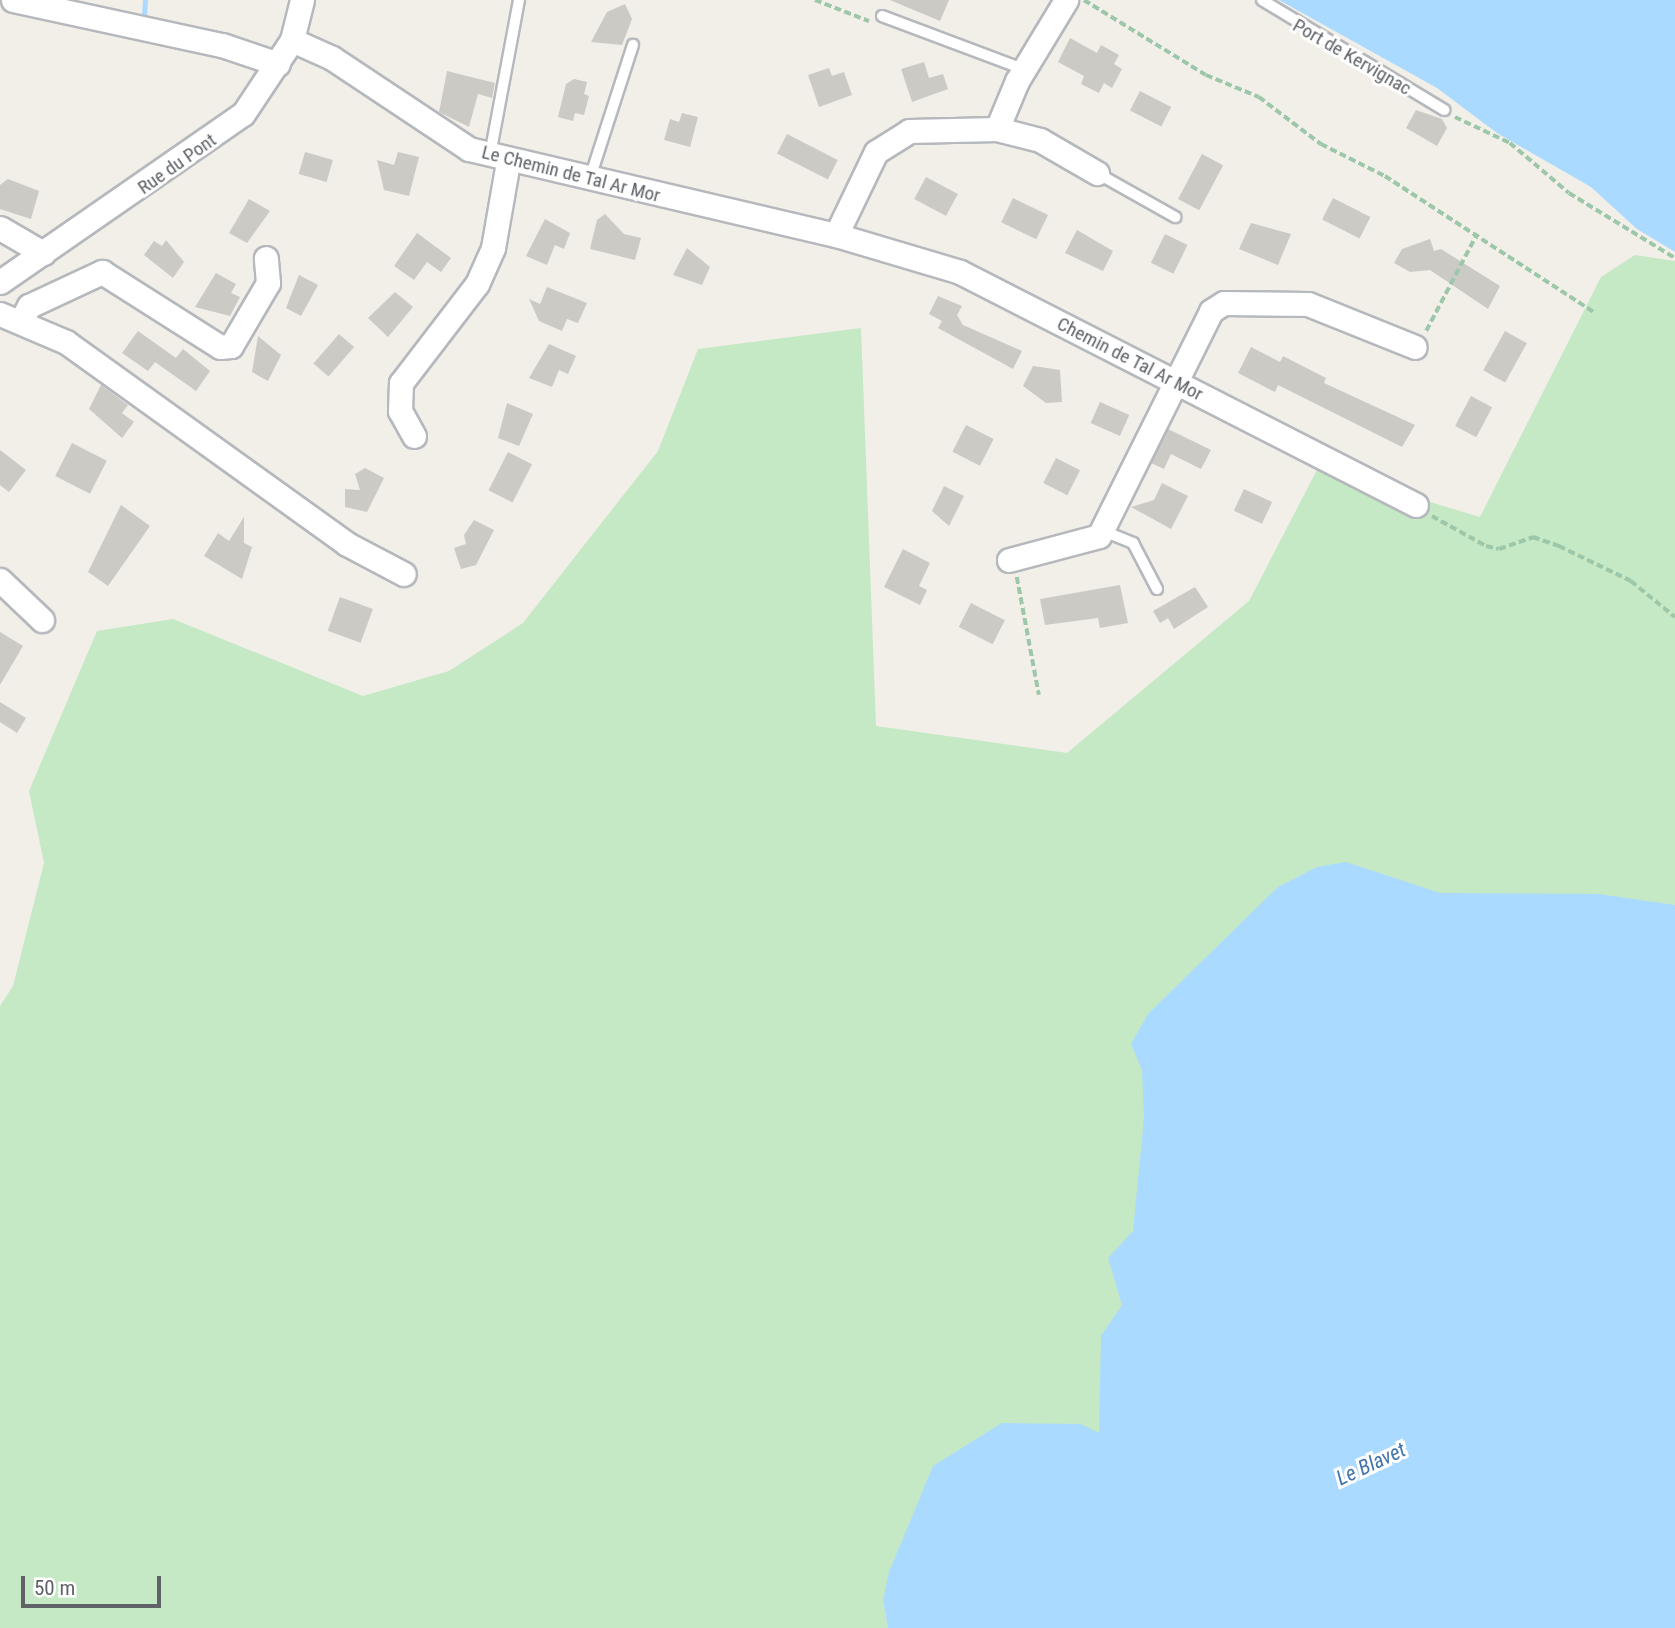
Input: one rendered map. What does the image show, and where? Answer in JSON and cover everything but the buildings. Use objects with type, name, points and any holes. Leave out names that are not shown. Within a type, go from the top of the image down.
[{"type":"street","points":[[13,0],[232,47],[278,64]]},
{"type":"street","name":"Rue du Pont","points":[[0,282],[202,148],[243,114],[292,40],[302,0]]},
{"type":"street","points":[[997,129],[1023,69],[1066,0]]},
{"type":"street","name":"Le Chemin de Tal Ar Mor","points":[[292,40],[499,159],[836,235]]},
{"type":"street","points":[[836,235],[876,152],[891,137],[997,129],[1040,140],[1097,173]]},
{"type":"street","points":[[414,436],[400,411],[401,383],[477,284],[493,248],[499,159]]},
{"type":"street","points":[[0,228],[43,253]]},
{"type":"street","name":"Chemin de Tal Ar Mor","points":[[836,235],[960,272],[1416,505]]},
{"type":"street","points":[[11,316],[102,272],[220,348],[231,346],[268,283],[266,258]]},
{"type":"street","points":[[1009,560],[1101,530],[1211,310],[1234,301],[1308,304],[1415,346]]},
{"type":"street","points":[[11,316],[66,342],[347,544],[404,574]]},
{"type":"street","points":[[0,580],[42,620]]},
{"type":"lane","points":[[499,159],[519,0]]},
{"type":"lane","name":"Port de Kervignac","points":[[1262,0],[1444,110]]},
{"type":"lane","points":[[882,16],[1023,69]]},
{"type":"lane","points":[[589,181],[633,45]]},
{"type":"lane","points":[[1097,173],[1175,217]]},
{"type":"lane","points":[[1101,530],[1133,543],[1157,589]]},
{"type":"path","points":[[1084,0],[1206,75],[1259,97],[1321,144],[1477,234],[1594,312]]},
{"type":"path","points":[[1444,110],[1510,143],[1569,193],[1675,258]]},
{"type":"path","points":[[1415,346],[1477,234]]},
{"type":"path","points":[[1416,505],[1486,546],[1499,549],[1533,537],[1559,546],[1631,581],[1675,617]]},
{"type":"path","points":[[1009,560],[1022,587],[1040,695]]},
{"type":"green space","points":[[1635,255],[1675,261],[1675,1154],[1147,1398],[883,1601],[888,1628],[0,1628],[0,1006],[13,986],[44,863],[29,791],[97,631],[173,619],[363,696],[449,671],[523,623],[658,451],[698,349],[861,328],[876,726],[1067,753],[1249,601],[1318,468],[1480,517],[1601,277]]},
{"type":"water","points":[[1279,0],[1675,0],[1675,252],[1637,229],[1591,187],[1497,133],[1437,88]]},
{"type":"water","name":"Le Blavet","points":[[1346,862],[1440,893],[1598,894],[1675,905],[1675,1628],[888,1628],[883,1601],[889,1572],[933,1466],[1002,1423],[1081,1424],[1099,1433],[1101,1336],[1122,1305],[1108,1258],[1133,1231],[1144,1118],[1142,1070],[1131,1044],[1148,1014],[1278,887],[1317,867]]},
{"type":"waterway","points":[[144,15],[145,0]]}]
